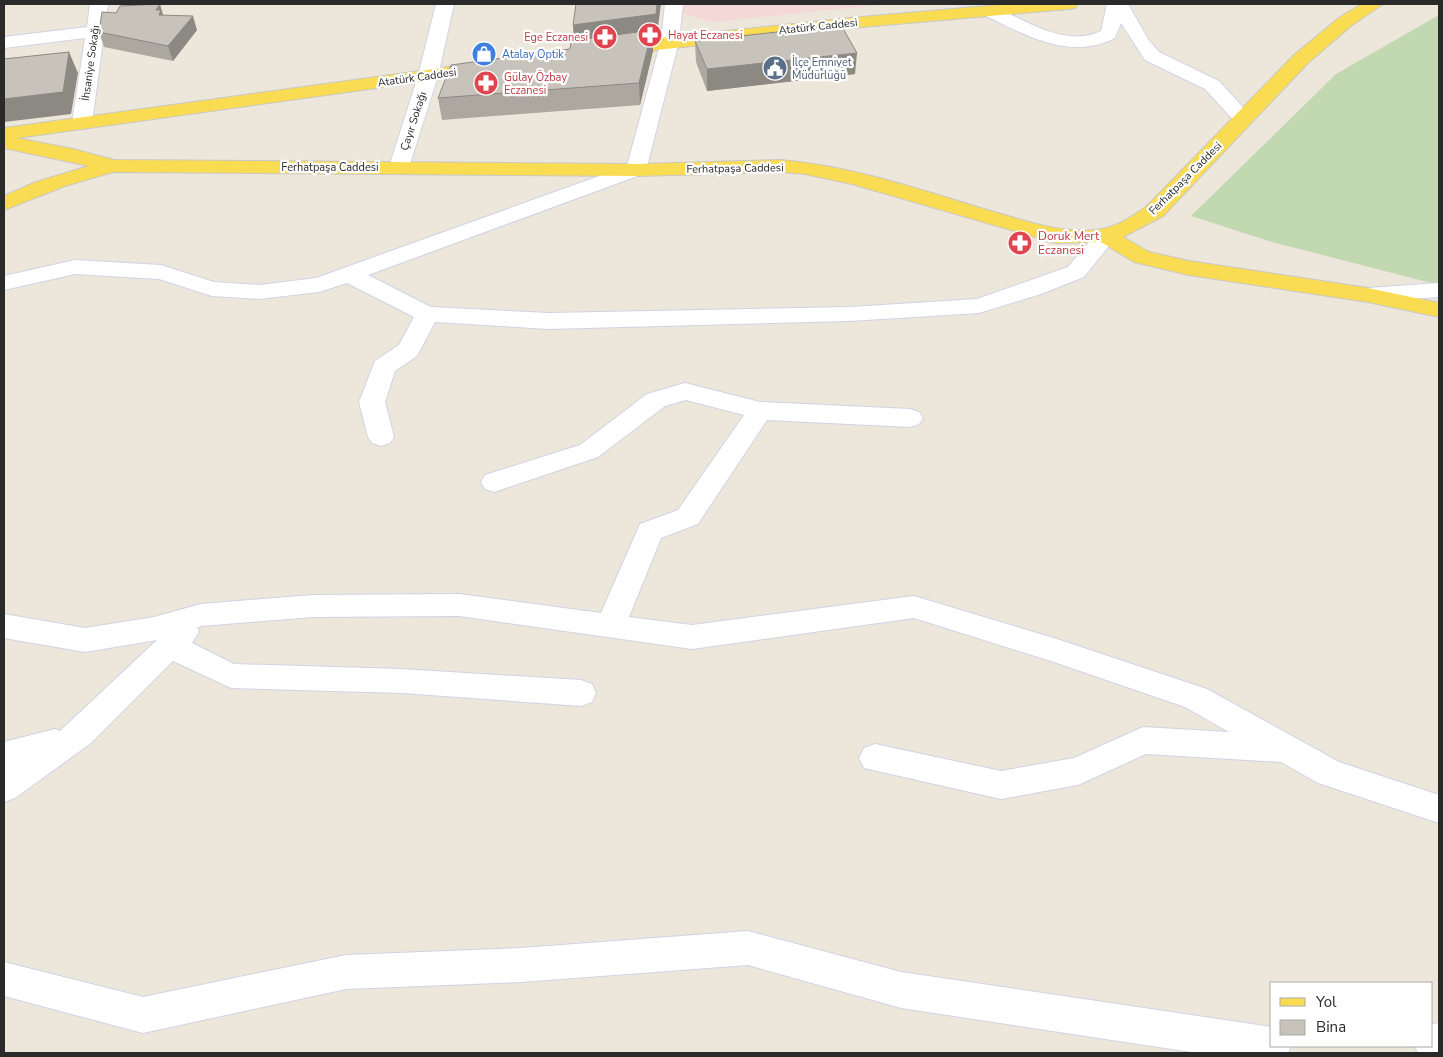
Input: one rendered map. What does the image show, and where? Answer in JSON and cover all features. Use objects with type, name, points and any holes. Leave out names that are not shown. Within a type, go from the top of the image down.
[{"type":"main road","name":"Atatürk Caddesi","points":[[592,52],[670,42],[1069,4]]},
{"type":"main road","name":"Ferhatpaşa Caddesi","points":[[4,204],[64,179],[112,166],[636,170],[805,168],[864,180],[1056,236],[1081,238],[1106,236],[1132,226],[1155,211],[1301,59],[1346,21],[1374,4]]},
{"type":"main road","name":"Atatürk Caddesi","points":[[4,134],[506,65]]},
{"type":"main road","points":[[4,142],[73,155],[112,166]]},
{"type":"main road","points":[[1106,236],[1142,257],[1189,268],[1368,295],[1439,310]]},
{"type":"street","name":"İhsaniye Sokağı","points":[[82,123],[99,4]]},
{"type":"street","name":"Çayır Sokağı","points":[[399,167],[428,76],[444,4]]},
{"type":"street","points":[[4,283],[75,267],[160,272],[212,289],[259,292],[319,285],[636,170],[670,42],[674,4]]},
{"type":"street","points":[[990,12],[1054,40],[1098,42],[1109,34],[1117,4]]},
{"type":"street","points":[[1117,4],[1140,41],[1152,56],[1167,65],[1212,85],[1243,120]]},
{"type":"street","points":[[4,42],[94,32]]},
{"type":"street","points":[[350,274],[427,314],[549,321],[850,314],[979,306],[1033,289],[1076,272],[1106,236]]},
{"type":"street","points":[[1368,295],[1439,290]]},
{"type":"street","points":[[381,437],[372,402],[384,367],[408,350],[427,314]]},
{"type":"street","points":[[494,482],[589,451],[656,400],[685,391],[760,411],[910,418]]},
{"type":"street","points":[[610,626],[650,531],[688,517],[760,411]]},
{"type":"street","points":[[4,626],[85,640],[154,629],[200,615],[313,606],[459,605],[692,637],[914,607],[1057,651],[1196,698],[1329,773],[1439,809]]},
{"type":"street","points":[[4,788],[80,734],[200,615]]},
{"type":"street","points":[[170,646],[231,676],[402,681],[581,694]]},
{"type":"street","points":[[4,756],[15,755],[80,734]]},
{"type":"street","points":[[875,758],[1001,785],[1078,771],[1143,740],[1287,749]]},
{"type":"street","points":[[4,979],[143,1015],[346,972],[522,965],[748,948],[901,990],[1272,1048]]},
{"type":"shaded area","points":[[676,4],[890,4],[713,22],[675,11]]},
{"type":"green space","points":[[1439,15],[1439,285],[1272,242],[1191,216],[1336,74]]},
{"type":"building","points":[[160,4],[156,10],[161,10],[159,15],[193,16],[168,46],[99,32],[102,12],[116,13],[120,6]]},
{"type":"building","points":[[576,4],[657,4],[656,14],[573,25]]},
{"type":"building","points":[[841,25],[857,53],[707,69],[695,41]]},
{"type":"building","points":[[652,30],[639,83],[438,98],[451,65],[570,49],[571,41]]},
{"type":"building","points":[[69,52],[63,92],[4,99],[4,59]]},
{"type":"place","name":"Hayat Eczanesi","points":[[650,35]]},
{"type":"place","name":"Ege Eczanesi","points":[[605,37]]},
{"type":"place","name":"Atalay Optik","points":[[484,54]]},
{"type":"place","name":"İlçe Emniyet Müdürlüğü","points":[[775,68]]},
{"type":"place","name":"Gülay Özbay Eczanesi","points":[[486,83]]},
{"type":"place","name":"Doruk Mert Eczanesi","points":[[1020,243]]}]
